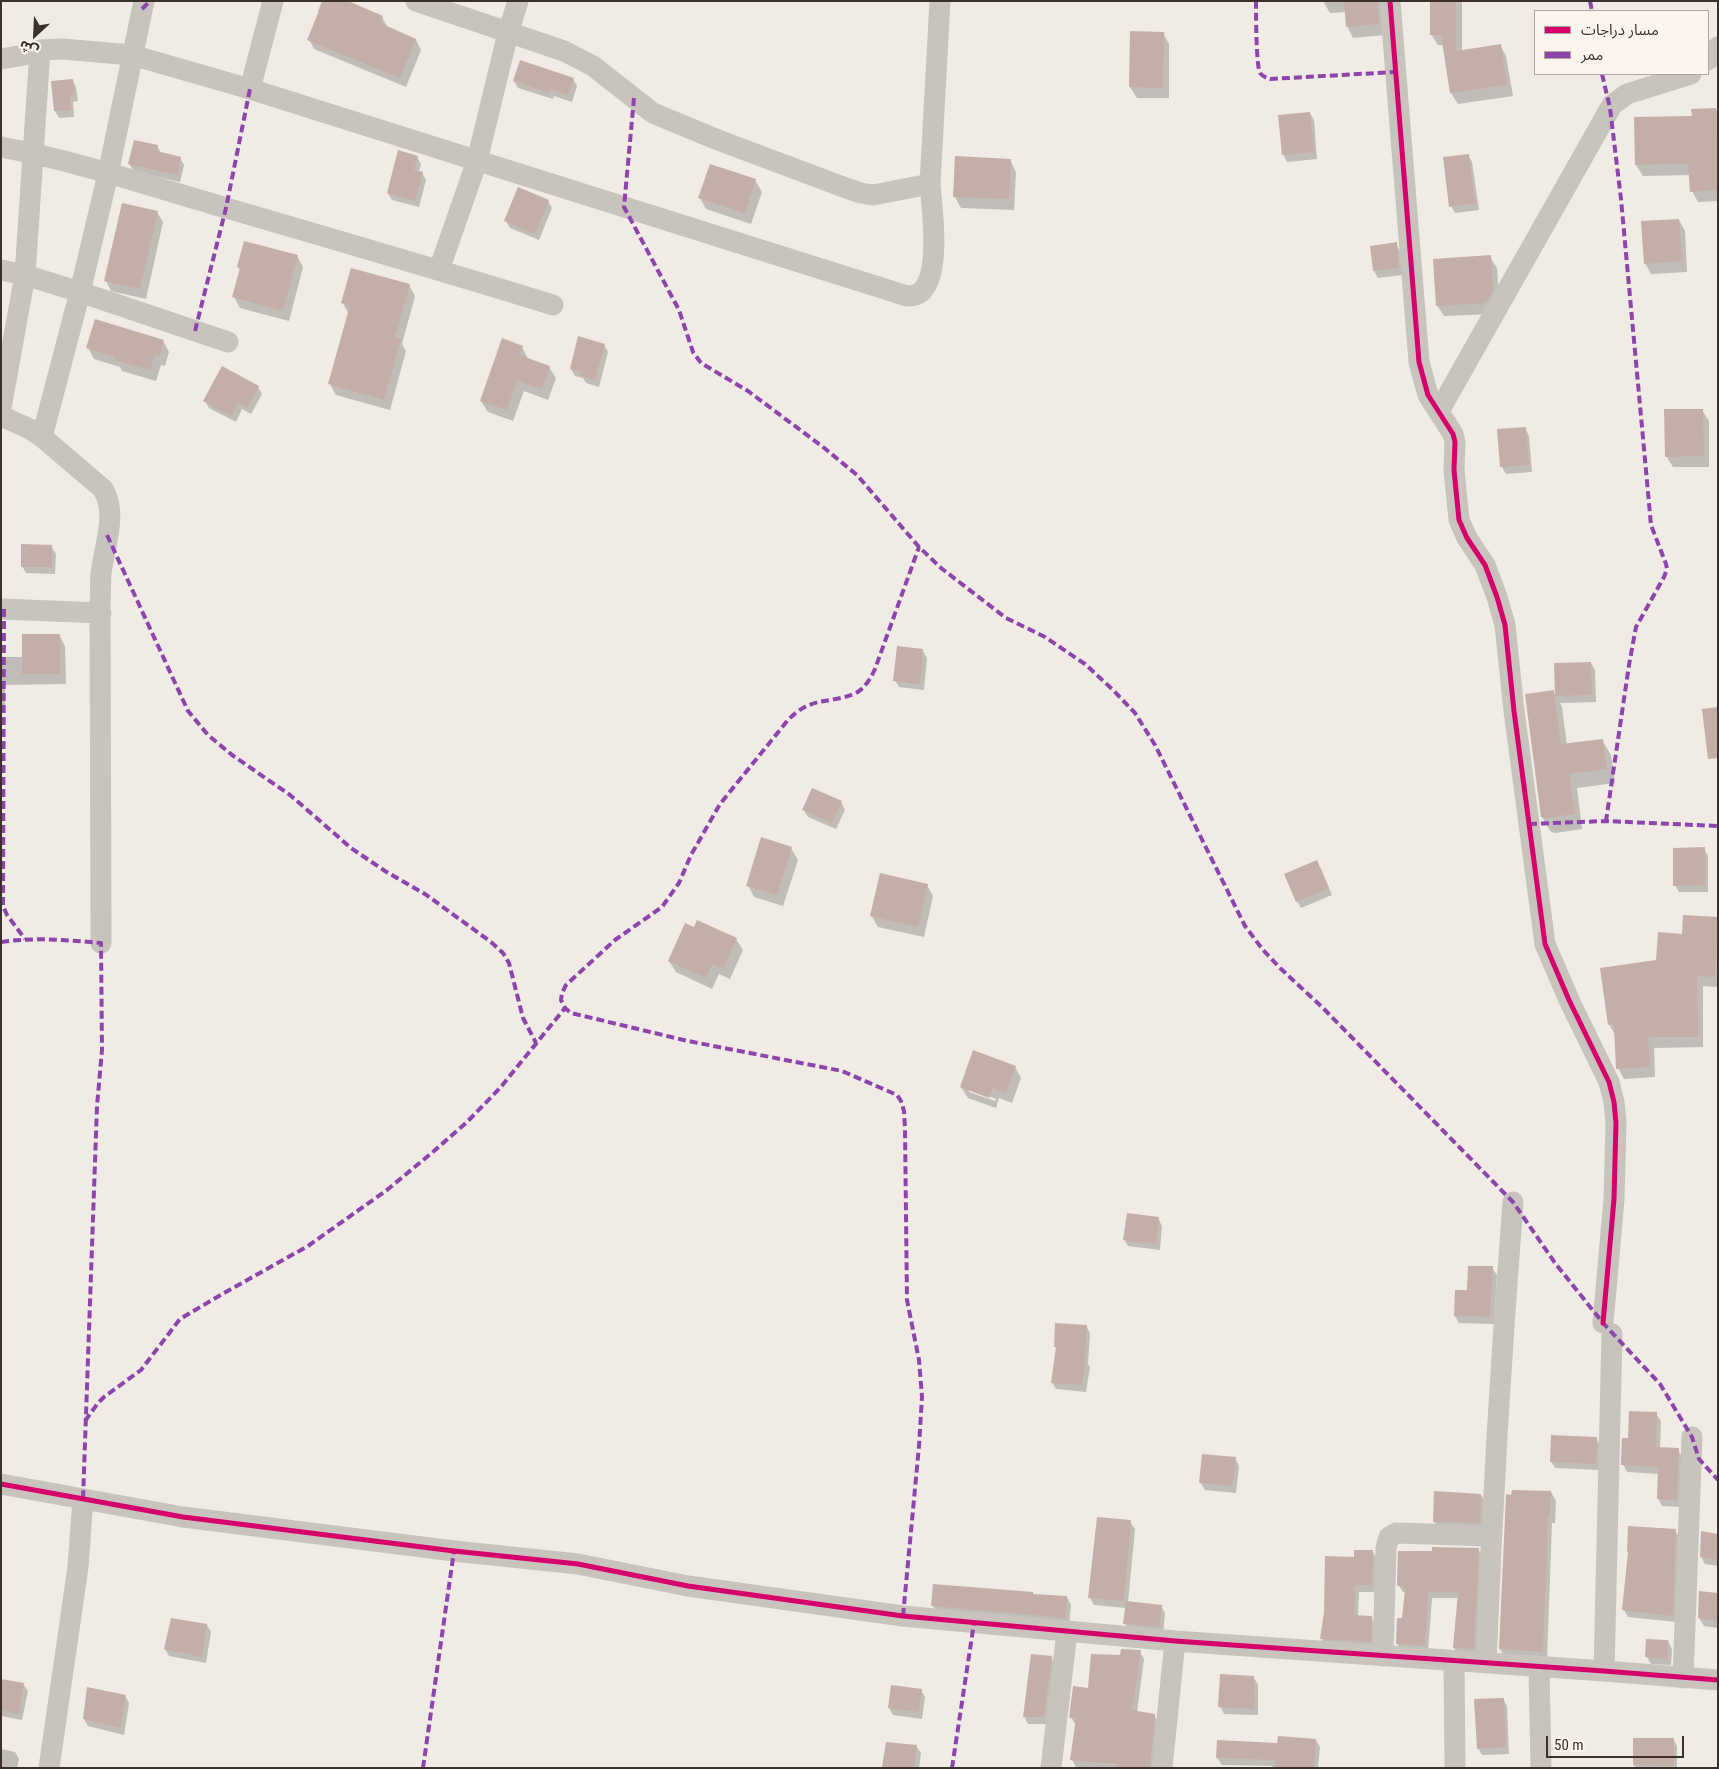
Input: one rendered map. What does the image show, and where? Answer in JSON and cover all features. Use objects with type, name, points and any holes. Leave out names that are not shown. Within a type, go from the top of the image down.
[{"type":"street","points":[[42,437],[80,292],[108,174],[144,1]]},
{"type":"street","points":[[250,89],[272,1]]},
{"type":"street","points":[[416,1],[564,51],[593,66],[653,113],[718,140],[846,188],[873,195],[930,184]]},
{"type":"street","points":[[439,270],[477,161],[508,33],[518,1]]},
{"type":"street","points":[[1,58],[24,55],[40,50],[62,49],[132,56],[250,89],[908,296],[921,292],[930,272],[934,239],[930,184],[940,1]]},
{"type":"street","points":[[1390,1],[1419,362],[1428,395],[1450,427],[1455,442],[1454,470],[1459,520],[1467,538],[1485,565],[1505,625],[1514,711],[1545,944],[1569,1000],[1609,1082],[1614,1102],[1616,1124],[1608,1328],[1604,1671]]},
{"type":"street","points":[[1709,59],[1718,47]]},
{"type":"street","points":[[1,408],[25,275],[40,50]]},
{"type":"street","points":[[1439,412],[1612,105],[1627,94],[1688,75]]},
{"type":"street","points":[[1,147],[32,153],[108,174],[553,305]]},
{"type":"street","points":[[1,270],[25,275],[80,292],[228,342]]},
{"type":"street","points":[[1,416],[30,429],[42,437],[103,489],[108,498],[110,517],[101,575],[100,613],[101,943]]},
{"type":"street","points":[[1,609],[100,613]]},
{"type":"street","points":[[1486,1663],[1501,1357],[1513,1202]]},
{"type":"street","points":[[1683,1678],[1692,1437]]},
{"type":"street","points":[[1,1484],[183,1517],[454,1551],[578,1564],[688,1586],[903,1616],[1175,1641],[1718,1680]]},
{"type":"street","points":[[49,1768],[78,1567],[82,1499]]},
{"type":"street","points":[[1383,1656],[1386,1548],[1390,1538],[1396,1533],[1411,1532],[1491,1536]]},
{"type":"street","points":[[1051,1768],[1067,1632]]},
{"type":"street","points":[[1162,1768],[1175,1641]]},
{"type":"street","points":[[1454,1661],[1455,1768]]},
{"type":"street","points":[[1539,1667],[1541,1768]]},
{"type":"building","points":[[323,1],[348,1],[383,16],[380,23],[416,39],[400,78],[307,40]]},
{"type":"building","points":[[1344,1],[1378,1],[1379,24],[1346,27]]},
{"type":"building","points":[[1430,1],[1456,1],[1456,51],[1501,44],[1507,85],[1450,93],[1441,35],[1430,35]]},
{"type":"building","points":[[1130,31],[1164,32],[1163,88],[1129,87]]},
{"type":"building","points":[[520,60],[574,78],[568,95],[550,89],[549,93],[513,81]]},
{"type":"building","points":[[73,79],[74,94],[70,95],[71,110],[54,111],[51,81]]},
{"type":"building","points":[[1716,108],[1718,190],[1690,192],[1688,164],[1635,165],[1634,117],[1692,116],[1691,109]]},
{"type":"building","points":[[1310,112],[1314,152],[1282,155],[1278,115]]},
{"type":"building","points":[[134,140],[158,145],[157,151],[181,157],[177,175],[128,164]]},
{"type":"building","points":[[398,150],[418,156],[414,170],[423,172],[415,201],[387,193]]},
{"type":"building","points":[[1469,154],[1475,203],[1449,207],[1443,157]]},
{"type":"building","points":[[955,156],[1011,159],[1009,199],[953,197]]},
{"type":"building","points":[[710,164],[756,179],[745,213],[698,198]]},
{"type":"building","points":[[518,187],[549,200],[535,234],[504,221]]},
{"type":"building","points":[[122,203],[158,211],[140,289],[104,281]]},
{"type":"building","points":[[1679,219],[1682,261],[1644,264],[1641,221]]},
{"type":"building","points":[[244,241],[298,255],[283,311],[232,297],[240,268],[237,267]]},
{"type":"building","points":[[1397,242],[1399,268],[1373,271],[1370,246]]},
{"type":"building","points":[[1491,255],[1493,290],[1486,303],[1436,306],[1433,259]]},
{"type":"building","points":[[351,268],[410,284],[395,337],[401,339],[384,400],[328,384],[350,305],[341,303]]},
{"type":"building","points":[[95,319],[164,340],[159,356],[155,354],[150,370],[114,360],[115,357],[86,348]]},
{"type":"building","points":[[578,336],[605,344],[595,380],[580,376],[582,372],[570,369]]},
{"type":"building","points":[[502,338],[523,346],[519,355],[550,366],[542,389],[517,381],[507,410],[480,401]]},
{"type":"building","points":[[222,366],[259,386],[247,408],[238,403],[231,416],[203,401]]},
{"type":"building","points":[[1664,409],[1703,409],[1704,456],[1665,457]]},
{"type":"building","points":[[1526,427],[1529,465],[1500,467],[1497,429]]},
{"type":"building","points":[[21,544],[52,545],[52,567],[21,567]]},
{"type":"building","points":[[22,634],[60,634],[60,674],[22,674]]},
{"type":"building","points":[[897,646],[923,649],[920,684],[893,681]]},
{"type":"building","points":[[1591,662],[1592,695],[1555,696],[1554,663]]},
{"type":"building","points":[[1554,690],[1561,744],[1603,739],[1607,769],[1569,774],[1575,814],[1545,818],[1541,817],[1525,694]]},
{"type":"building","points":[[1718,707],[1718,758],[1708,759],[1702,709]]},
{"type":"building","points":[[812,788],[842,801],[832,823],[802,810]]},
{"type":"building","points":[[761,837],[792,847],[777,895],[746,886]]},
{"type":"building","points":[[1705,847],[1705,885],[1673,886],[1673,848]]},
{"type":"building","points":[[1317,860],[1329,888],[1296,902],[1284,874]]},
{"type":"building","points":[[880,873],[928,884],[918,927],[870,916]]},
{"type":"building","points":[[1683,915],[1718,917],[1715,977],[1697,976],[1698,1037],[1648,1037],[1650,1067],[1616,1069],[1614,1024],[1608,1025],[1600,968],[1656,960],[1658,932],[1682,934]]},
{"type":"building","points":[[697,920],[737,938],[723,969],[712,964],[706,978],[668,961],[685,923],[694,927]]},
{"type":"building","points":[[973,1050],[1016,1066],[1006,1093],[993,1088],[989,1098],[960,1087]]},
{"type":"building","points":[[1127,1213],[1159,1217],[1156,1244],[1123,1240]]},
{"type":"building","points":[[1468,1266],[1493,1266],[1490,1317],[1454,1316],[1455,1290],[1467,1290]]},
{"type":"building","points":[[1055,1323],[1087,1325],[1086,1358],[1082,1385],[1051,1383],[1056,1347],[1054,1347]]},
{"type":"building","points":[[1629,1411],[1657,1412],[1656,1447],[1679,1448],[1677,1500],[1657,1499],[1658,1467],[1621,1465],[1622,1438],[1628,1438]]},
{"type":"building","points":[[1551,1435],[1597,1437],[1596,1464],[1550,1462]]},
{"type":"building","points":[[1202,1454],[1236,1457],[1232,1486],[1199,1483]]},
{"type":"building","points":[[1512,1490],[1551,1491],[1550,1515],[1548,1515],[1543,1652],[1499,1649],[1506,1494],[1511,1495]]},
{"type":"building","points":[[1434,1491],[1481,1494],[1480,1523],[1433,1522]]},
{"type":"building","points":[[1097,1517],[1131,1520],[1124,1601],[1088,1598]]},
{"type":"building","points":[[1628,1526],[1676,1529],[1673,1616],[1622,1610],[1628,1552]]},
{"type":"building","points":[[1701,1531],[1718,1534],[1718,1560],[1700,1557]]},
{"type":"building","points":[[1432,1547],[1479,1548],[1474,1649],[1453,1648],[1458,1592],[1428,1592],[1425,1646],[1396,1644],[1397,1618],[1402,1618],[1405,1590],[1404,1586],[1397,1586],[1398,1551],[1432,1551]]},
{"type":"building","points":[[1354,1550],[1373,1550],[1372,1585],[1355,1585],[1354,1615],[1372,1616],[1371,1642],[1320,1639],[1324,1612],[1325,1556],[1354,1557]]},
{"type":"building","points":[[933,1584],[1067,1596],[1065,1618],[931,1606]]},
{"type":"building","points":[[1699,1591],[1718,1593],[1718,1621],[1698,1618]]},
{"type":"building","points":[[1126,1601],[1162,1605],[1159,1627],[1123,1624]]},
{"type":"building","points":[[171,1618],[207,1624],[202,1657],[164,1649]]},
{"type":"building","points":[[1646,1639],[1668,1640],[1667,1659],[1645,1657]]},
{"type":"building","points":[[1121,1649],[1141,1650],[1132,1710],[1155,1714],[1150,1768],[1116,1768],[1117,1764],[1070,1760],[1076,1718],[1069,1718],[1073,1686],[1088,1688],[1091,1654],[1120,1655]]},
{"type":"building","points":[[1031,1654],[1052,1656],[1044,1717],[1023,1717]]},
{"type":"building","points":[[1220,1674],[1254,1676],[1255,1709],[1218,1707]]},
{"type":"building","points":[[1,1679],[24,1683],[19,1714],[1,1710]]},
{"type":"building","points":[[891,1685],[922,1689],[919,1712],[888,1708]]},
{"type":"building","points":[[87,1687],[126,1695],[120,1728],[83,1719]]},
{"type":"building","points":[[1504,1698],[1506,1747],[1477,1749],[1474,1699]]},
{"type":"building","points":[[1278,1736],[1316,1739],[1314,1768],[1275,1768],[1276,1760],[1216,1758],[1217,1740],[1277,1743]]},
{"type":"building","points":[[1633,1738],[1674,1738],[1674,1766],[1633,1765]]},
{"type":"building","points":[[886,1742],[917,1745],[914,1768],[882,1767]]},
{"type":"marked path","points":[[142,9],[150,1]]},
{"type":"marked path","points":[[1256,1],[1258,60],[1260,73],[1265,77],[1270,79],[1395,72]]},
{"type":"marked path","points":[[1590,1],[1592,10]]},
{"type":"marked path","points":[[1602,75],[1610,108],[1621,199],[1651,525],[1667,569],[1636,627],[1606,821]]},
{"type":"marked path","points":[[195,331],[226,208],[250,89]]},
{"type":"marked path","points":[[634,98],[624,207],[679,310],[693,352],[701,363],[748,391],[823,447],[857,475],[919,547],[941,568],[1006,618],[1045,637],[1085,664],[1135,713],[1155,745],[1245,926],[1263,950],[1323,1008],[1513,1202],[1555,1263],[1603,1323],[1660,1384],[1692,1437],[1699,1459],[1718,1480]]},
{"type":"marked path","points":[[107,535],[188,711],[208,735],[232,755],[290,795],[351,848],[385,871],[425,894],[491,942],[503,953],[509,963],[523,1018],[536,1043]]},
{"type":"marked path","points":[[903,1616],[922,1397],[919,1360],[907,1300],[905,1129],[904,1111],[901,1101],[897,1095],[842,1071],[688,1041],[571,1013],[565,1008],[561,1000],[566,985],[615,940],[662,907],[679,883],[691,855],[720,804],[788,720],[805,707],[856,693],[872,676],[919,547]]},
{"type":"marked path","points":[[4,609],[3,906],[7,915],[25,939]]},
{"type":"marked path","points":[[1529,824],[1606,821],[1718,826]]},
{"type":"marked path","points":[[1,942],[39,939],[101,943],[102,1050],[97,1106],[83,1499]]},
{"type":"marked path","points":[[85,1421],[104,1397],[141,1370],[180,1319],[308,1246],[387,1190],[434,1151],[467,1122],[500,1088],[565,1008]]},
{"type":"marked path","points":[[423,1768],[454,1551]]},
{"type":"marked path","points":[[952,1768],[974,1623]]},
{"type":"cycle path","points":[[1390,1],[1419,362],[1428,395],[1453,434],[1455,442],[1454,470],[1459,520],[1467,538],[1485,565],[1505,625],[1514,711],[1545,944],[1569,1000],[1609,1082],[1614,1102],[1616,1123],[1614,1199],[1603,1323]]},
{"type":"cycle path","points":[[1,1484],[183,1517],[454,1551],[578,1564],[688,1586],[903,1616],[1175,1641],[1718,1680]]}]
